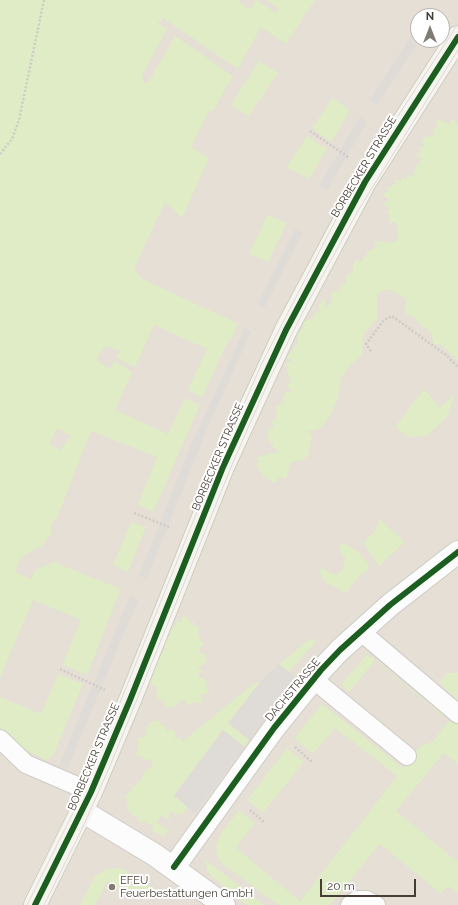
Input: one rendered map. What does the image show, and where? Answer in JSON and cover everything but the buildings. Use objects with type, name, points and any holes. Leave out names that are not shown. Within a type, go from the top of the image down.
[{"type":"street","name":"BORBECKER STRASSE","points":[[35,905],[86,801],[130,700],[240,427],[286,330],[371,172],[458,37]]},
{"type":"street","name":"DACHSTRASSE","points":[[174,867],[274,728],[313,679],[360,631],[402,595],[458,552]]},
{"type":"street","points":[[86,801],[113,829],[174,867],[224,905]]},
{"type":"lane","points":[[360,631],[458,714]]},
{"type":"lane","points":[[313,679],[407,756]]},
{"type":"lane","points":[[0,739],[26,764],[86,801]]},
{"type":"lane","points":[[350,905],[357,900],[367,900],[376,905]]},
{"type":"path","points":[[0,154],[12,139],[18,120],[44,0]]},
{"type":"path","points":[[310,132],[371,172]]},
{"type":"path","points":[[371,351],[366,344],[384,320],[392,316],[446,355],[458,367]]},
{"type":"path","points":[[134,513],[195,538]]},
{"type":"path","points":[[60,669],[130,700]]},
{"type":"shaded area","points":[[83,0],[458,0],[458,673],[448,673],[439,683],[458,700],[458,905],[0,905],[0,497],[134,269]]},
{"type":"shaded area","points":[[410,38],[410,48],[415,48],[377,105],[370,100]]},
{"type":"shaded area","points":[[360,117],[367,122],[327,190],[319,186]]},
{"type":"shaded area","points":[[296,228],[303,232],[264,308],[257,305]]},
{"type":"shaded area","points":[[245,328],[251,332],[209,424],[147,578],[139,576],[188,452]]},
{"type":"shaded area","points":[[130,596],[138,600],[67,769],[59,766]]},
{"type":"shaded area","points":[[279,664],[296,678],[249,740],[228,723],[261,681]]},
{"type":"shaded area","points":[[223,730],[245,747],[195,813],[174,796]]},
{"type":"green space","points":[[0,0],[240,0],[239,2],[250,9],[256,0],[276,13],[279,9],[266,0],[315,0],[286,44],[261,27],[238,69],[163,18],[158,23],[167,29],[142,75],[144,83],[149,81],[175,36],[233,76],[213,111],[209,111],[191,147],[209,158],[182,218],[165,202],[134,269],[141,278],[238,324],[231,340],[229,339],[202,398],[188,390],[207,349],[154,325],[135,367],[116,358],[120,351],[107,346],[102,350],[97,361],[110,369],[114,361],[132,372],[115,410],[168,434],[185,398],[200,405],[153,512],[138,504],[157,457],[91,431],[57,518],[51,524],[51,534],[43,545],[21,557],[15,572],[31,579],[35,570],[54,562],[121,589],[87,675],[62,665],[81,620],[33,600],[0,678]],"holes":[[[58,428],[70,436],[60,451],[50,444]]]},
{"type":"green space","points":[[259,61],[278,73],[248,117],[231,105]]},
{"type":"green space","points":[[332,98],[347,108],[349,112],[331,142],[312,128]]},
{"type":"green space","points":[[441,119],[441,121],[451,124],[451,120],[454,119],[458,126],[458,361],[442,345],[433,344],[432,336],[426,328],[423,327],[414,317],[406,314],[404,308],[407,301],[402,296],[388,289],[377,294],[377,319],[363,335],[362,355],[351,364],[341,378],[338,397],[329,418],[318,430],[307,431],[312,435],[309,454],[303,460],[291,462],[286,479],[282,477],[278,478],[277,481],[273,483],[265,476],[263,478],[262,472],[258,471],[260,467],[257,467],[256,463],[260,462],[258,459],[259,455],[266,458],[265,456],[270,453],[274,454],[278,451],[272,447],[275,442],[271,444],[268,437],[268,430],[274,427],[271,421],[276,421],[277,413],[275,407],[284,402],[283,396],[286,392],[292,391],[286,385],[290,383],[291,378],[288,376],[287,372],[289,369],[285,364],[291,361],[287,357],[287,354],[293,351],[292,349],[298,343],[298,338],[296,335],[304,327],[302,322],[312,319],[315,313],[320,312],[318,308],[321,300],[325,300],[325,305],[329,306],[332,299],[330,294],[333,291],[340,291],[340,286],[346,282],[346,277],[348,274],[354,272],[352,270],[355,260],[362,262],[363,256],[366,258],[367,252],[375,248],[375,243],[380,241],[393,243],[398,239],[398,226],[395,222],[389,223],[390,215],[387,212],[390,207],[383,205],[384,202],[387,202],[389,199],[383,194],[388,191],[387,188],[391,185],[395,185],[396,183],[394,181],[396,179],[402,181],[402,177],[406,179],[408,174],[410,177],[412,175],[415,177],[413,171],[416,169],[414,166],[421,163],[420,158],[416,154],[421,152],[419,148],[424,144],[421,141],[425,138],[424,136],[433,137],[434,132],[431,130],[437,127],[436,121]]},
{"type":"green space","points":[[307,136],[327,149],[309,179],[286,167]]},
{"type":"green space","points":[[267,215],[287,223],[268,262],[249,254]]},
{"type":"green space","points":[[424,389],[440,408],[454,395],[448,416],[427,436],[408,437],[395,427]]},
{"type":"green space","points":[[379,519],[405,542],[379,566],[364,543],[376,529]]},
{"type":"green space","points":[[131,522],[146,527],[128,572],[113,565]]},
{"type":"green space","points":[[345,543],[359,553],[368,563],[369,568],[366,572],[360,575],[348,591],[343,592],[333,585],[327,584],[318,570],[325,568],[328,572],[336,575],[345,567],[342,565],[346,559],[340,552],[340,545]]},
{"type":"green space","points":[[185,616],[191,623],[194,621],[194,625],[199,627],[198,635],[201,638],[199,640],[205,642],[199,650],[201,654],[205,654],[207,661],[198,668],[203,672],[197,674],[208,683],[206,684],[208,691],[207,694],[200,696],[203,702],[201,704],[193,702],[191,705],[187,704],[184,699],[175,707],[173,705],[167,709],[166,706],[164,706],[165,702],[161,701],[160,698],[157,700],[156,687],[148,682],[149,675],[154,673],[153,671],[157,661],[155,659],[161,651],[167,649],[163,647],[170,627],[175,627],[177,619],[182,623],[182,617]]},
{"type":"green space","points":[[311,638],[316,642],[289,672],[279,664]]},
{"type":"green space","points":[[367,654],[447,717],[446,718],[375,661],[349,692],[341,685]]},
{"type":"green space","points":[[448,673],[458,673],[458,700],[439,683]]},
{"type":"green space","points":[[58,674],[83,684],[53,756],[46,760],[17,746],[0,729],[0,697],[41,714]]},
{"type":"green space","points":[[261,681],[229,723],[249,740],[245,747],[223,730],[174,795],[189,807],[182,814],[177,815],[170,811],[169,820],[162,815],[157,822],[169,831],[172,831],[170,833],[167,832],[162,837],[159,833],[153,832],[152,824],[147,824],[145,821],[141,823],[140,821],[137,821],[137,816],[133,816],[130,812],[128,813],[129,808],[126,807],[128,800],[124,798],[126,795],[129,795],[128,793],[131,791],[132,786],[137,785],[137,781],[140,783],[144,772],[153,765],[151,759],[144,760],[144,757],[137,756],[136,752],[138,749],[137,745],[139,744],[137,738],[145,737],[147,733],[144,728],[149,726],[149,723],[159,720],[160,724],[165,726],[167,731],[174,729],[176,736],[174,739],[177,739],[179,736],[183,741],[252,685]]},
{"type":"green space","points":[[322,704],[403,768],[420,746],[432,742],[451,719],[458,725],[458,764],[444,753],[396,811],[458,862],[458,893],[448,886],[441,894],[380,844],[330,905],[278,905],[221,863],[217,857],[216,847],[220,834],[239,810],[255,823],[236,848],[300,901],[397,776],[335,728],[313,754],[294,738]]},
{"type":"green space","points":[[287,748],[304,762],[263,813],[247,800]]},
{"type":"green space","points":[[206,860],[265,905],[246,905],[212,877],[207,870]]},
{"type":"green space","points":[[122,868],[162,895],[155,896],[141,888],[131,894],[107,881],[95,905],[80,905],[95,876],[107,869]]},
{"type":"tram line","points":[[27,905],[72,815],[96,762],[201,502],[262,363],[346,200],[392,125],[458,24]]},
{"type":"tram line","points":[[44,905],[81,831],[110,766],[234,460],[271,376],[307,304],[359,209],[458,50]]},
{"type":"cycle path","points":[[35,905],[91,792],[130,700],[223,467],[286,330],[365,182],[458,37]]},
{"type":"cycle path","points":[[174,867],[274,728],[321,670],[340,650],[390,605],[458,552]]},
{"type":"place","name":"EFEU Feuerbestattungen GmbH","points":[[112,887]]}]
